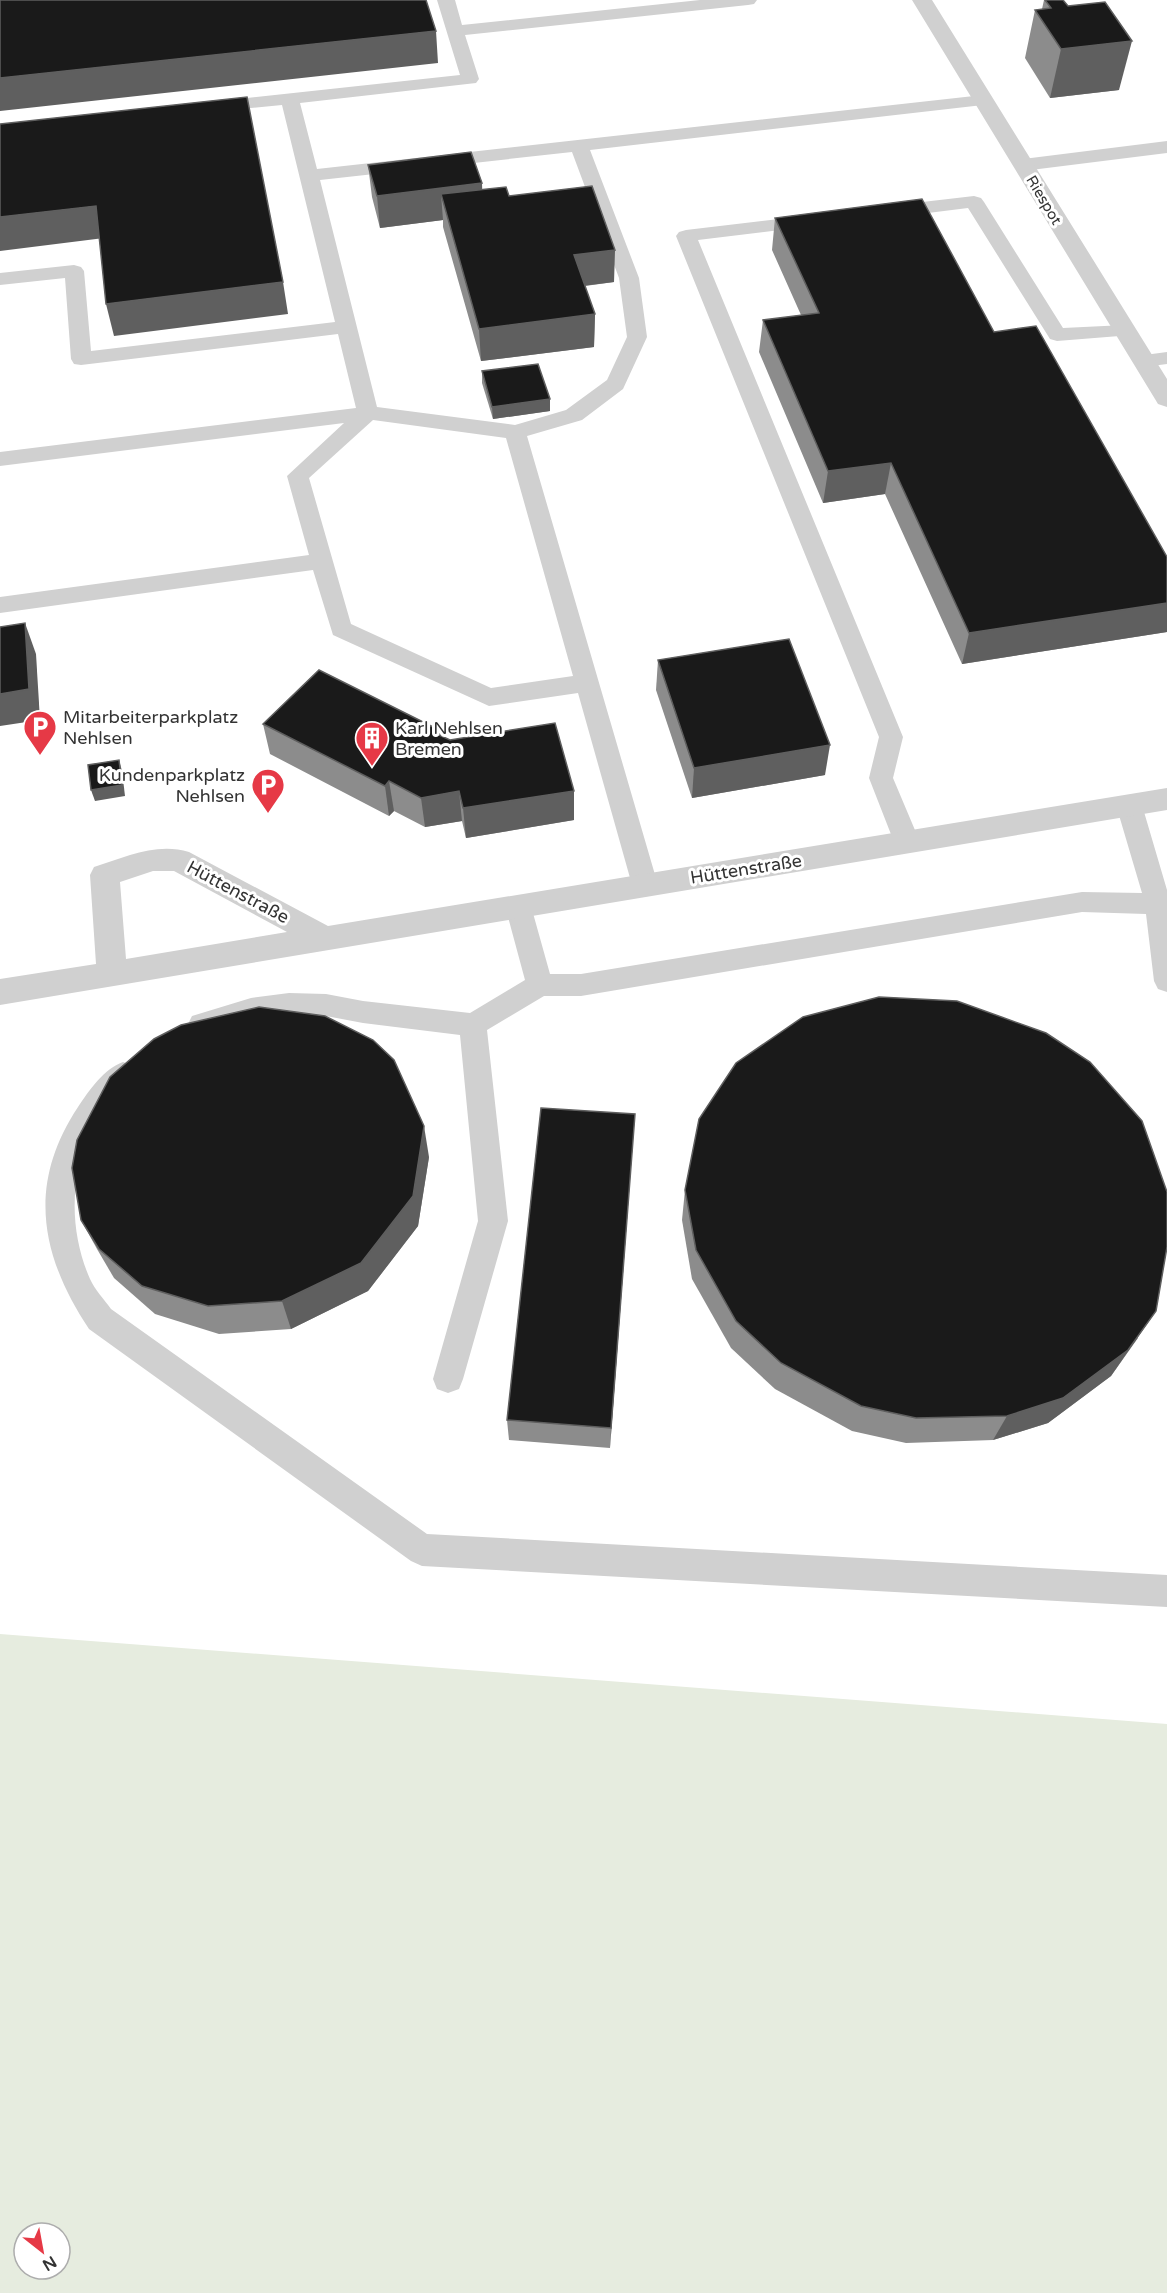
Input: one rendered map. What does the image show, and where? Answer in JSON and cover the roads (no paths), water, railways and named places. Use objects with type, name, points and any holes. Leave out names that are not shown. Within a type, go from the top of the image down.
[{"type":"street","name":"Riespot","points":[[922,0],[1167,399]]},
{"type":"street","name":"Hüttenstraße","points":[[0,992],[1167,799]]},
{"type":"street","name":"Hüttenstraße","points":[[112,975],[105,875],[153,860],[178,860],[325,938]]},
{"type":"lane","points":[[197,109],[470,79],[446,0]]},
{"type":"lane","points":[[456,31],[748,0]]},
{"type":"lane","points":[[290,99],[368,413]]},
{"type":"lane","points":[[309,176],[983,100]]},
{"type":"lane","points":[[0,459],[368,413],[515,432],[574,415],[616,384],[637,337],[629,278],[579,146]]},
{"type":"lane","points":[[1023,165],[1167,147]]},
{"type":"lane","points":[[870,214],[974,202],[1057,335],[1125,331]]},
{"type":"lane","points":[[836,218],[686,236],[891,736],[881,778],[907,842]]},
{"type":"lane","points":[[0,279],[74,271],[81,359],[347,327]]},
{"type":"lane","points":[[1144,361],[1167,358]]},
{"type":"lane","points":[[368,413],[298,476],[341,629],[489,697],[587,683]]},
{"type":"lane","points":[[515,432],[645,885]]},
{"type":"lane","points":[[0,605],[321,561]]},
{"type":"lane","points":[[1129,806],[1162,905],[1167,981]]},
{"type":"lane","points":[[178,1034],[213,1018],[251,1009],[289,1004],[326,1005],[363,1012],[472,1025],[540,985],[581,985],[1082,902],[1162,905]]},
{"type":"lane","points":[[518,906],[540,985]]},
{"type":"lane","points":[[448,1379],[494,1221],[472,1025]]},
{"type":"lane","points":[[145,1054],[118,1078],[95,1104],[77,1134],[65,1167],[59,1200],[60,1233],[68,1266],[86,1302],[100,1319],[422,1550],[1167,1591]]},
{"type":"place","name":"Mitarbeiterparkplatz Nehlsen","points":[[40,756]]},
{"type":"place","name":"Karl Nehlsen Bremen","points":[[372,767]]},
{"type":"place","name":"Kundenparkplatz Nehlsen","points":[[268,814]]}]
